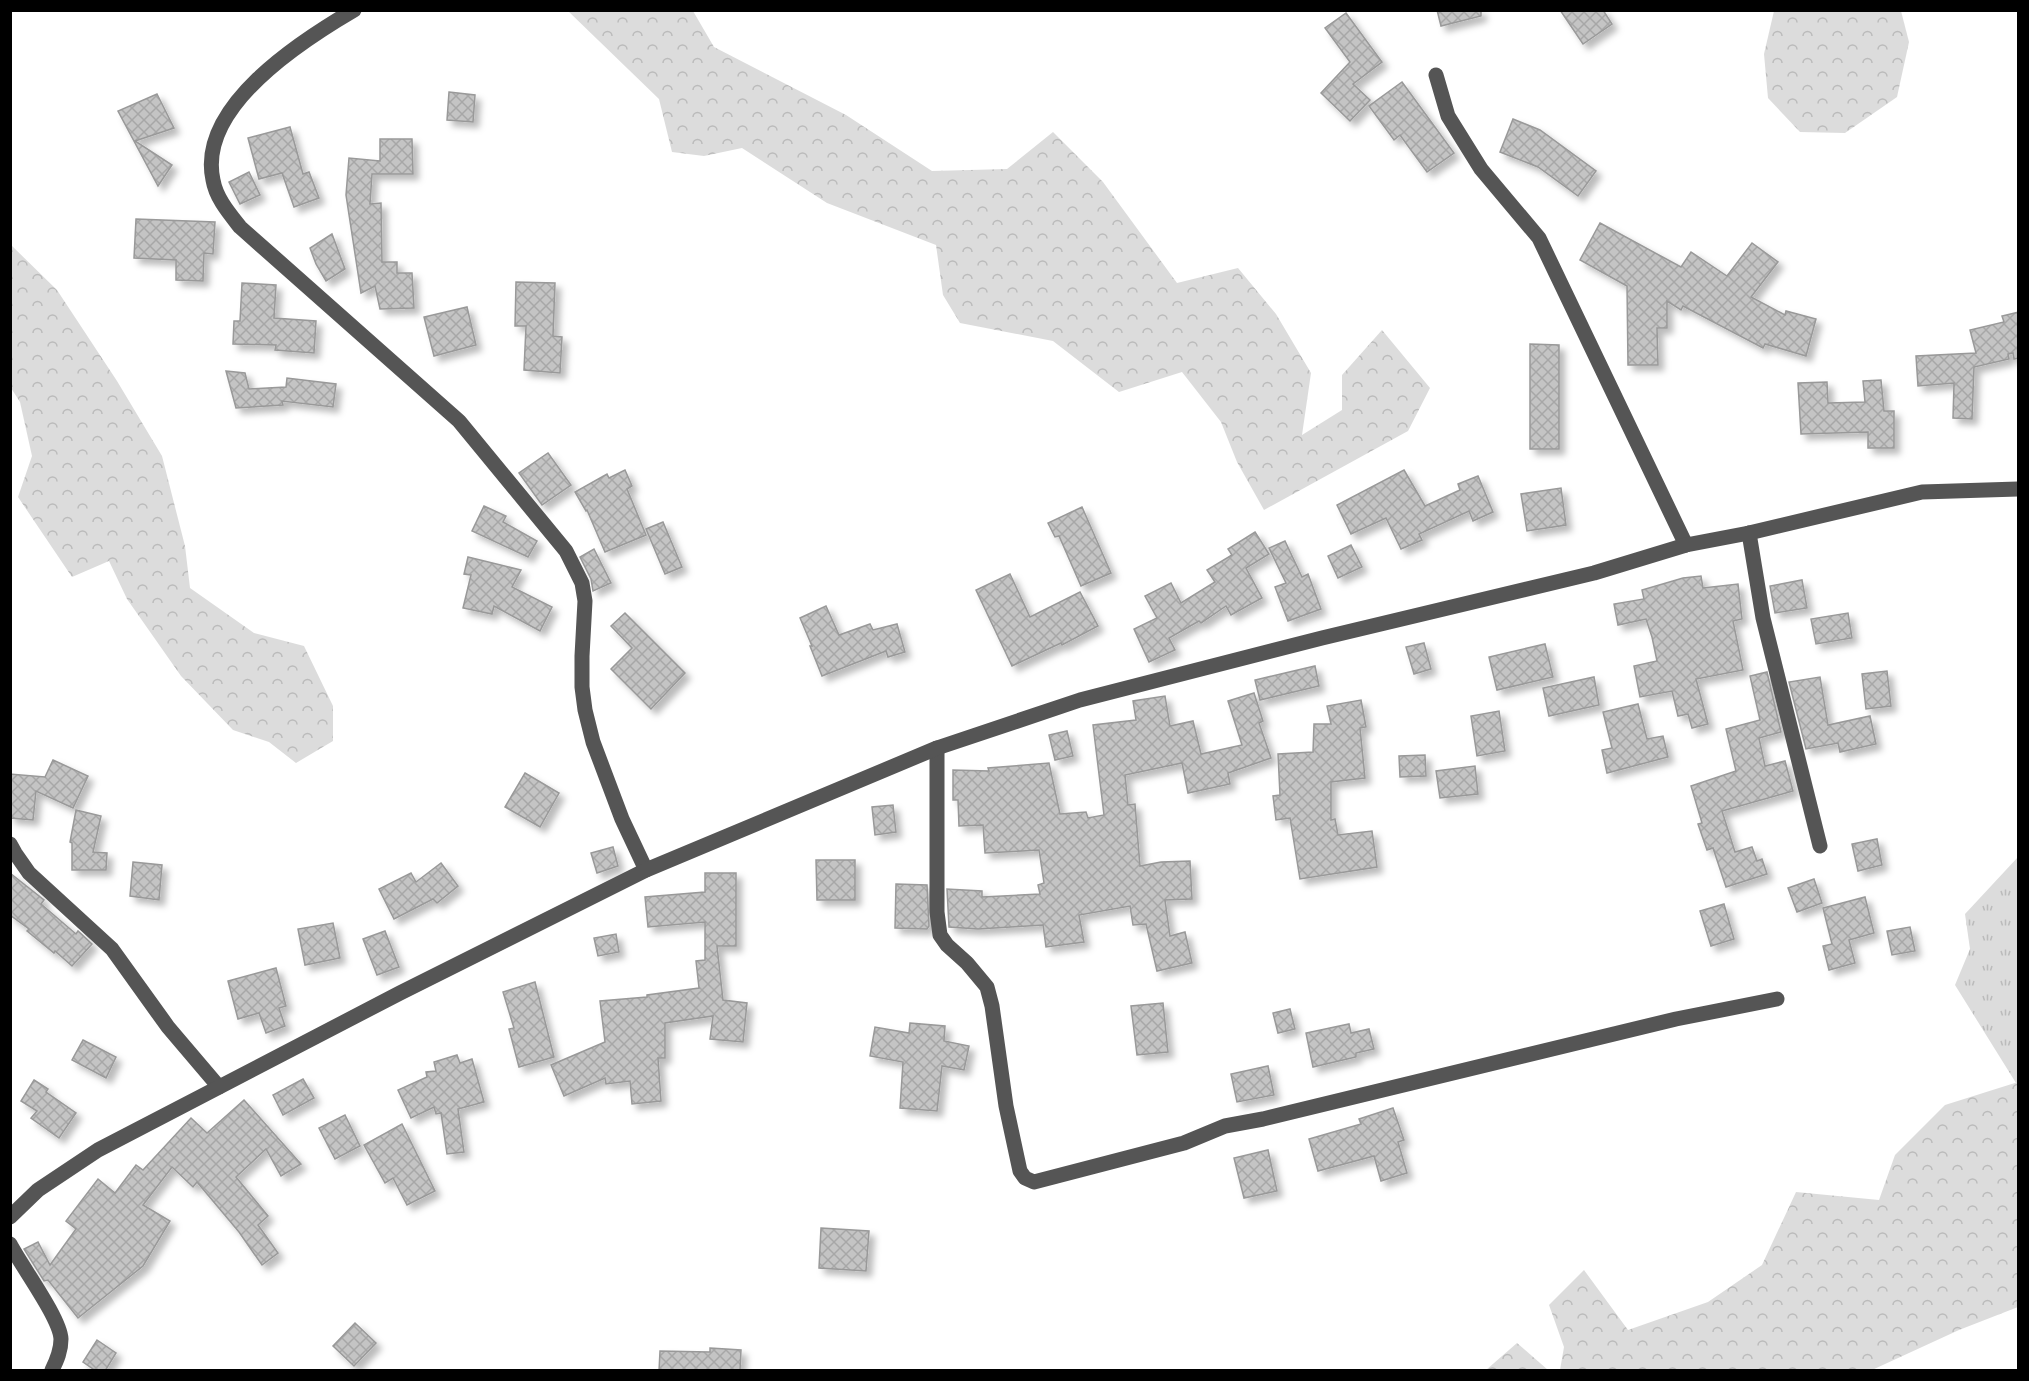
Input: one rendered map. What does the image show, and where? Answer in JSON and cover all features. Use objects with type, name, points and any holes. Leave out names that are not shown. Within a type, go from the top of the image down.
[{"type":"street","points":[[354,10],[285,54],[248,87],[221,127],[212,153],[213,181],[219,197],[240,227],[459,421],[566,551],[582,583],[585,601],[582,687],[593,742],[622,819],[646,870]]},
{"type":"street","points":[[1436,75],[1448,116],[1481,169],[1539,238],[1686,545]]},
{"type":"street","points":[[10,1217],[38,1190],[98,1150],[400,993],[646,870],[937,748],[1080,700],[1594,573],[1686,545],[1749,533],[1922,492],[2019,489]]},
{"type":"street","points":[[1749,533],[1763,618],[1820,846]]},
{"type":"street","points":[[937,748],[937,912],[940,935],[987,987],[992,1006],[1006,1106],[1020,1171],[1025,1178],[1034,1182],[1184,1143],[1225,1126],[1676,1019],[1777,999]]},
{"type":"street","points":[[10,844],[28,873],[112,949],[168,1027],[219,1087]]},
{"type":"street","points":[[10,1244],[56,1320],[61,1338],[59,1357],[52,1371]]},
{"type":"green space","points":[[568,11],[693,11],[714,47],[846,115],[932,171],[1007,169],[1053,132],[1103,182],[1177,283],[1238,268],[1276,314],[1311,373],[1302,435],[1342,410],[1342,375],[1382,330],[1430,388],[1408,431],[1264,510],[1237,462],[1221,422],[1182,372],[1119,392],[1053,341],[960,323],[943,295],[936,245],[827,203],[742,148],[704,156],[672,152],[659,99]]},
{"type":"green space","points":[[1774,11],[1901,11],[1909,42],[1897,97],[1845,133],[1800,132],[1768,98],[1764,54]]},
{"type":"green space","points":[[10,244],[57,290],[117,381],[162,456],[185,546],[190,588],[254,633],[304,646],[333,706],[333,741],[296,763],[269,742],[233,730],[181,676],[127,599],[109,561],[72,577],[18,497],[32,456],[20,402],[11,388]]},
{"type":"green space","points":[[2018,857],[2018,1082],[2016,1083],[1955,985],[1970,949],[1965,914]]},
{"type":"green space","points":[[2018,1082],[2018,1307],[1959,1330],[1872,1370],[1560,1370],[1564,1347],[1549,1305],[1584,1270],[1628,1330],[1708,1302],[1762,1265],[1796,1192],[1879,1200],[1895,1155],[1945,1105]]},
{"type":"green space","points":[[1517,1343],[1548,1370],[1486,1370]]},
{"type":"building","points":[[1437,10],[1481,10],[1481,16],[1441,26]]},
{"type":"building","points":[[1560,10],[1603,10],[1612,24],[1583,44]]},
{"type":"building","points":[[1346,13],[1382,62],[1353,84],[1370,100],[1350,121],[1321,93],[1350,62],[1325,28]]},
{"type":"building","points":[[1402,82],[1454,153],[1427,172],[1400,135],[1394,140],[1369,106]]},
{"type":"building","points":[[449,92],[475,95],[473,122],[447,120]]},
{"type":"building","points":[[157,94],[174,128],[135,141],[172,165],[158,186],[118,111]]},
{"type":"building","points":[[1513,119],[1540,130],[1596,171],[1578,196],[1538,167],[1500,152]]},
{"type":"building","points":[[290,127],[303,174],[309,172],[319,198],[294,207],[282,173],[259,179],[248,138]]},
{"type":"building","points":[[380,139],[412,139],[413,174],[372,174],[370,204],[381,203],[382,262],[397,262],[397,273],[412,273],[414,308],[380,309],[375,286],[361,293],[346,195],[349,158],[380,161]]},
{"type":"building","points":[[249,172],[260,195],[240,204],[229,182]]},
{"type":"building","points":[[136,219],[215,222],[213,254],[204,253],[203,281],[176,280],[176,260],[134,258]]},
{"type":"building","points":[[1600,223],[1681,267],[1691,252],[1727,276],[1752,243],[1778,262],[1751,297],[1785,315],[1786,311],[1816,319],[1806,356],[1765,344],[1763,348],[1683,306],[1681,310],[1667,301],[1667,328],[1657,328],[1658,365],[1628,365],[1627,286],[1580,260]]},
{"type":"building","points":[[332,234],[345,269],[326,281],[310,248]]},
{"type":"building","points":[[516,282],[555,283],[553,336],[562,337],[560,373],[524,370],[526,326],[515,326]]},
{"type":"building","points":[[242,283],[276,285],[274,318],[316,321],[314,353],[275,350],[276,345],[233,344],[234,321],[240,321]]},
{"type":"building","points":[[467,307],[476,345],[434,356],[424,317]]},
{"type":"building","points":[[2019,312],[2019,358],[2014,359],[2013,353],[2008,354],[2009,359],[1974,367],[1972,419],[1953,418],[1954,383],[1918,386],[1916,356],[1976,353],[1970,330],[2004,322],[2002,316]]},
{"type":"building","points":[[1530,344],[1559,345],[1559,449],[1530,449]]},
{"type":"building","points":[[226,371],[245,373],[249,389],[286,387],[287,378],[336,384],[333,407],[282,401],[283,405],[236,408]]},
{"type":"building","points":[[1881,380],[1884,411],[1894,411],[1894,448],[1868,448],[1868,432],[1801,434],[1798,383],[1827,382],[1828,403],[1865,402],[1863,381]]},
{"type":"building","points":[[548,453],[571,485],[542,505],[519,473]]},
{"type":"building","points":[[625,470],[632,486],[627,489],[646,535],[605,552],[587,510],[575,492],[607,474],[609,478]]},
{"type":"building","points":[[1404,470],[1425,506],[1460,490],[1458,484],[1478,476],[1493,512],[1473,521],[1469,511],[1419,534],[1422,540],[1401,549],[1386,518],[1351,534],[1337,505]]},
{"type":"building","points":[[1561,488],[1566,525],[1527,531],[1521,494]]},
{"type":"building","points":[[484,506],[506,516],[503,522],[537,541],[528,557],[472,531]]},
{"type":"building","points":[[1082,507],[1111,573],[1081,586],[1059,536],[1055,537],[1048,523]]},
{"type":"building","points":[[663,522],[682,567],[665,574],[646,529]]},
{"type":"building","points":[[1255,532],[1269,554],[1246,568],[1262,598],[1231,615],[1226,606],[1201,623],[1199,621],[1169,638],[1175,650],[1149,662],[1134,629],[1157,618],[1145,596],[1171,583],[1181,603],[1215,582],[1207,570],[1232,555],[1228,549]]},
{"type":"building","points":[[1285,541],[1302,577],[1308,574],[1321,609],[1288,621],[1275,587],[1286,583],[1269,548]]},
{"type":"building","points":[[1351,545],[1362,567],[1338,578],[1328,556]]},
{"type":"building","points":[[594,549],[611,583],[593,591],[591,579],[580,557]]},
{"type":"building","points":[[468,557],[521,570],[512,587],[552,607],[540,631],[494,606],[492,614],[463,608],[471,575],[464,574]]},
{"type":"building","points":[[1010,574],[1030,617],[1080,592],[1098,626],[1062,645],[1061,643],[1012,666],[976,590]]},
{"type":"building","points":[[1701,576],[1703,588],[1738,584],[1742,619],[1733,621],[1743,670],[1696,679],[1708,724],[1692,728],[1688,714],[1678,716],[1672,691],[1640,697],[1634,666],[1657,661],[1652,637],[1646,619],[1618,625],[1614,604],[1644,599],[1642,590],[1683,578]]},
{"type":"building","points":[[1802,580],[1807,608],[1775,613],[1770,586]]},
{"type":"building","points":[[826,606],[839,635],[870,624],[873,630],[897,624],[905,652],[888,657],[886,651],[822,676],[800,618]]},
{"type":"building","points":[[625,613],[685,673],[651,709],[611,669],[632,648],[611,626]]},
{"type":"building","points":[[1848,613],[1852,638],[1816,644],[1811,619]]},
{"type":"building","points":[[1424,643],[1431,669],[1414,674],[1406,647]]},
{"type":"building","points":[[1545,644],[1553,677],[1497,690],[1489,657]]},
{"type":"building","points":[[1315,666],[1319,686],[1260,700],[1255,680]]},
{"type":"building","points":[[1887,671],[1891,706],[1866,709],[1862,674]]},
{"type":"building","points":[[1767,672],[1781,732],[1759,738],[1765,766],[1785,761],[1793,791],[1722,811],[1735,852],[1752,847],[1757,861],[1762,859],[1767,874],[1726,887],[1713,848],[1707,850],[1698,824],[1702,823],[1691,786],[1736,771],[1726,729],[1760,720],[1750,676]]},
{"type":"building","points":[[1594,677],[1599,705],[1549,716],[1543,688]]},
{"type":"building","points":[[1820,677],[1828,725],[1870,716],[1876,744],[1840,752],[1838,743],[1806,749],[1789,682]]},
{"type":"building","points":[[1254,693],[1263,721],[1259,723],[1271,758],[1228,773],[1230,784],[1188,793],[1182,763],[1125,775],[1128,805],[1135,804],[1140,866],[1161,862],[1190,861],[1192,899],[1165,900],[1170,936],[1185,932],[1192,963],[1157,971],[1146,924],[1133,925],[1130,906],[1079,915],[1084,942],[1046,947],[1043,925],[978,929],[949,927],[947,889],[982,891],[982,897],[1040,894],[1038,885],[1044,883],[1039,850],[985,853],[983,825],[959,826],[958,800],[953,800],[953,770],[989,771],[988,768],[1049,763],[1060,814],[1086,812],[1088,818],[1104,815],[1093,725],[1136,720],[1133,701],[1165,696],[1170,726],[1193,721],[1201,754],[1242,745],[1228,701]]},
{"type":"building","points":[[1361,700],[1366,727],[1360,728],[1365,778],[1331,782],[1331,820],[1335,819],[1338,835],[1372,831],[1377,867],[1300,879],[1290,818],[1276,820],[1273,796],[1280,795],[1278,754],[1313,752],[1314,724],[1331,724],[1327,706]]},
{"type":"building","points":[[1638,704],[1647,739],[1663,736],[1668,757],[1607,773],[1602,750],[1612,748],[1603,712]]},
{"type":"building","points":[[1499,711],[1505,751],[1477,756],[1471,716]]},
{"type":"building","points":[[1067,731],[1073,756],[1055,760],[1049,735]]},
{"type":"building","points":[[1425,755],[1426,776],[1400,777],[1399,756]]},
{"type":"building","points":[[53,760],[88,776],[73,808],[36,791],[33,820],[10,818],[10,774],[45,777]]},
{"type":"building","points":[[1475,766],[1478,794],[1440,798],[1436,771]]},
{"type":"building","points":[[525,773],[559,793],[540,827],[505,807]]},
{"type":"building","points":[[893,805],[896,832],[875,835],[872,807]]},
{"type":"building","points":[[76,810],[101,816],[93,852],[107,853],[106,870],[72,870],[72,843],[70,842]]},
{"type":"building","points":[[1877,839],[1882,865],[1858,871],[1852,844]]},
{"type":"building","points":[[613,847],[618,866],[597,873],[591,853]]},
{"type":"building","points":[[816,860],[855,860],[855,900],[817,900]]},
{"type":"building","points":[[133,862],[162,865],[159,900],[130,896]]},
{"type":"building","points":[[441,863],[458,886],[437,903],[433,899],[394,919],[379,889],[411,873],[416,882]]},
{"type":"building","points":[[10,873],[44,900],[41,904],[76,934],[78,931],[92,944],[72,966],[10,915]]},
{"type":"building","points":[[705,873],[736,873],[736,946],[717,946],[723,1000],[747,1003],[743,1042],[710,1039],[713,1016],[665,1023],[665,1058],[658,1058],[661,1101],[632,1104],[630,1081],[606,1084],[605,1078],[564,1096],[551,1065],[605,1042],[600,1001],[647,997],[647,995],[699,988],[696,961],[705,960],[705,922],[648,927],[645,897],[705,892]]},
{"type":"building","points":[[1814,879],[1822,903],[1797,912],[1788,888]]},
{"type":"building","points":[[896,884],[927,885],[929,926],[927,929],[895,928]]},
{"type":"building","points":[[1865,897],[1874,933],[1849,940],[1855,963],[1829,970],[1823,946],[1832,944],[1823,908]]},
{"type":"building","points":[[1724,904],[1734,939],[1711,946],[1700,911]]},
{"type":"building","points":[[333,923],[340,958],[305,965],[298,929]]},
{"type":"building","points":[[1910,927],[1915,951],[1892,955],[1887,931]]},
{"type":"building","points":[[385,931],[399,967],[377,975],[363,939]]},
{"type":"building","points":[[616,934],[619,952],[598,956],[594,938]]},
{"type":"building","points":[[276,968],[286,1006],[279,1008],[285,1026],[266,1033],[259,1013],[238,1019],[228,981]]},
{"type":"building","points":[[535,982],[554,1057],[519,1067],[509,1029],[514,1028],[503,992]]},
{"type":"building","points":[[1163,1003],[1168,1052],[1137,1055],[1131,1006]]},
{"type":"building","points":[[1290,1009],[1295,1029],[1278,1033],[1273,1013]]},
{"type":"building","points":[[910,1023],[945,1026],[944,1041],[969,1046],[964,1070],[942,1066],[937,1111],[900,1108],[903,1062],[870,1056],[875,1027],[909,1033]]},
{"type":"building","points":[[1349,1024],[1351,1033],[1369,1029],[1374,1049],[1356,1053],[1356,1057],[1313,1067],[1306,1033]]},
{"type":"building","points":[[83,1040],[116,1057],[106,1078],[72,1060]]},
{"type":"building","points":[[457,1055],[460,1063],[472,1059],[484,1102],[458,1109],[464,1152],[447,1154],[441,1113],[436,1114],[434,1107],[411,1118],[398,1090],[427,1077],[426,1072],[436,1071],[434,1062]]},
{"type":"building","points":[[1268,1066],[1274,1095],[1237,1102],[1231,1074]]},
{"type":"building","points":[[303,1079],[314,1098],[283,1115],[273,1095]]},
{"type":"building","points":[[34,1080],[48,1089],[46,1092],[76,1113],[59,1138],[31,1118],[37,1111],[21,1101]]},
{"type":"building","points":[[244,1100],[301,1164],[281,1176],[266,1149],[236,1177],[268,1216],[258,1225],[278,1253],[262,1265],[239,1232],[197,1182],[193,1187],[172,1167],[143,1205],[170,1221],[143,1266],[78,1318],[48,1280],[44,1281],[24,1249],[38,1242],[50,1265],[76,1229],[66,1221],[98,1179],[115,1193],[136,1165],[143,1170],[191,1118],[207,1133]]},
{"type":"building","points":[[1393,1108],[1404,1140],[1398,1142],[1407,1173],[1381,1181],[1374,1156],[1318,1171],[1309,1139],[1361,1124],[1359,1119]]},
{"type":"building","points":[[345,1115],[360,1146],[335,1159],[319,1128]]},
{"type":"building","points":[[402,1124],[435,1191],[407,1205],[393,1178],[385,1183],[364,1145]]},
{"type":"building","points":[[1268,1150],[1277,1191],[1244,1198],[1234,1158]]},
{"type":"building","points":[[821,1228],[869,1231],[866,1271],[819,1268]]},
{"type":"building","points":[[355,1323],[376,1343],[354,1366],[333,1346]]},
{"type":"building","points":[[97,1340],[116,1353],[105,1371],[96,1371],[83,1362]]},
{"type":"building","points":[[710,1348],[741,1350],[740,1371],[659,1371],[660,1351],[710,1352]]}]
